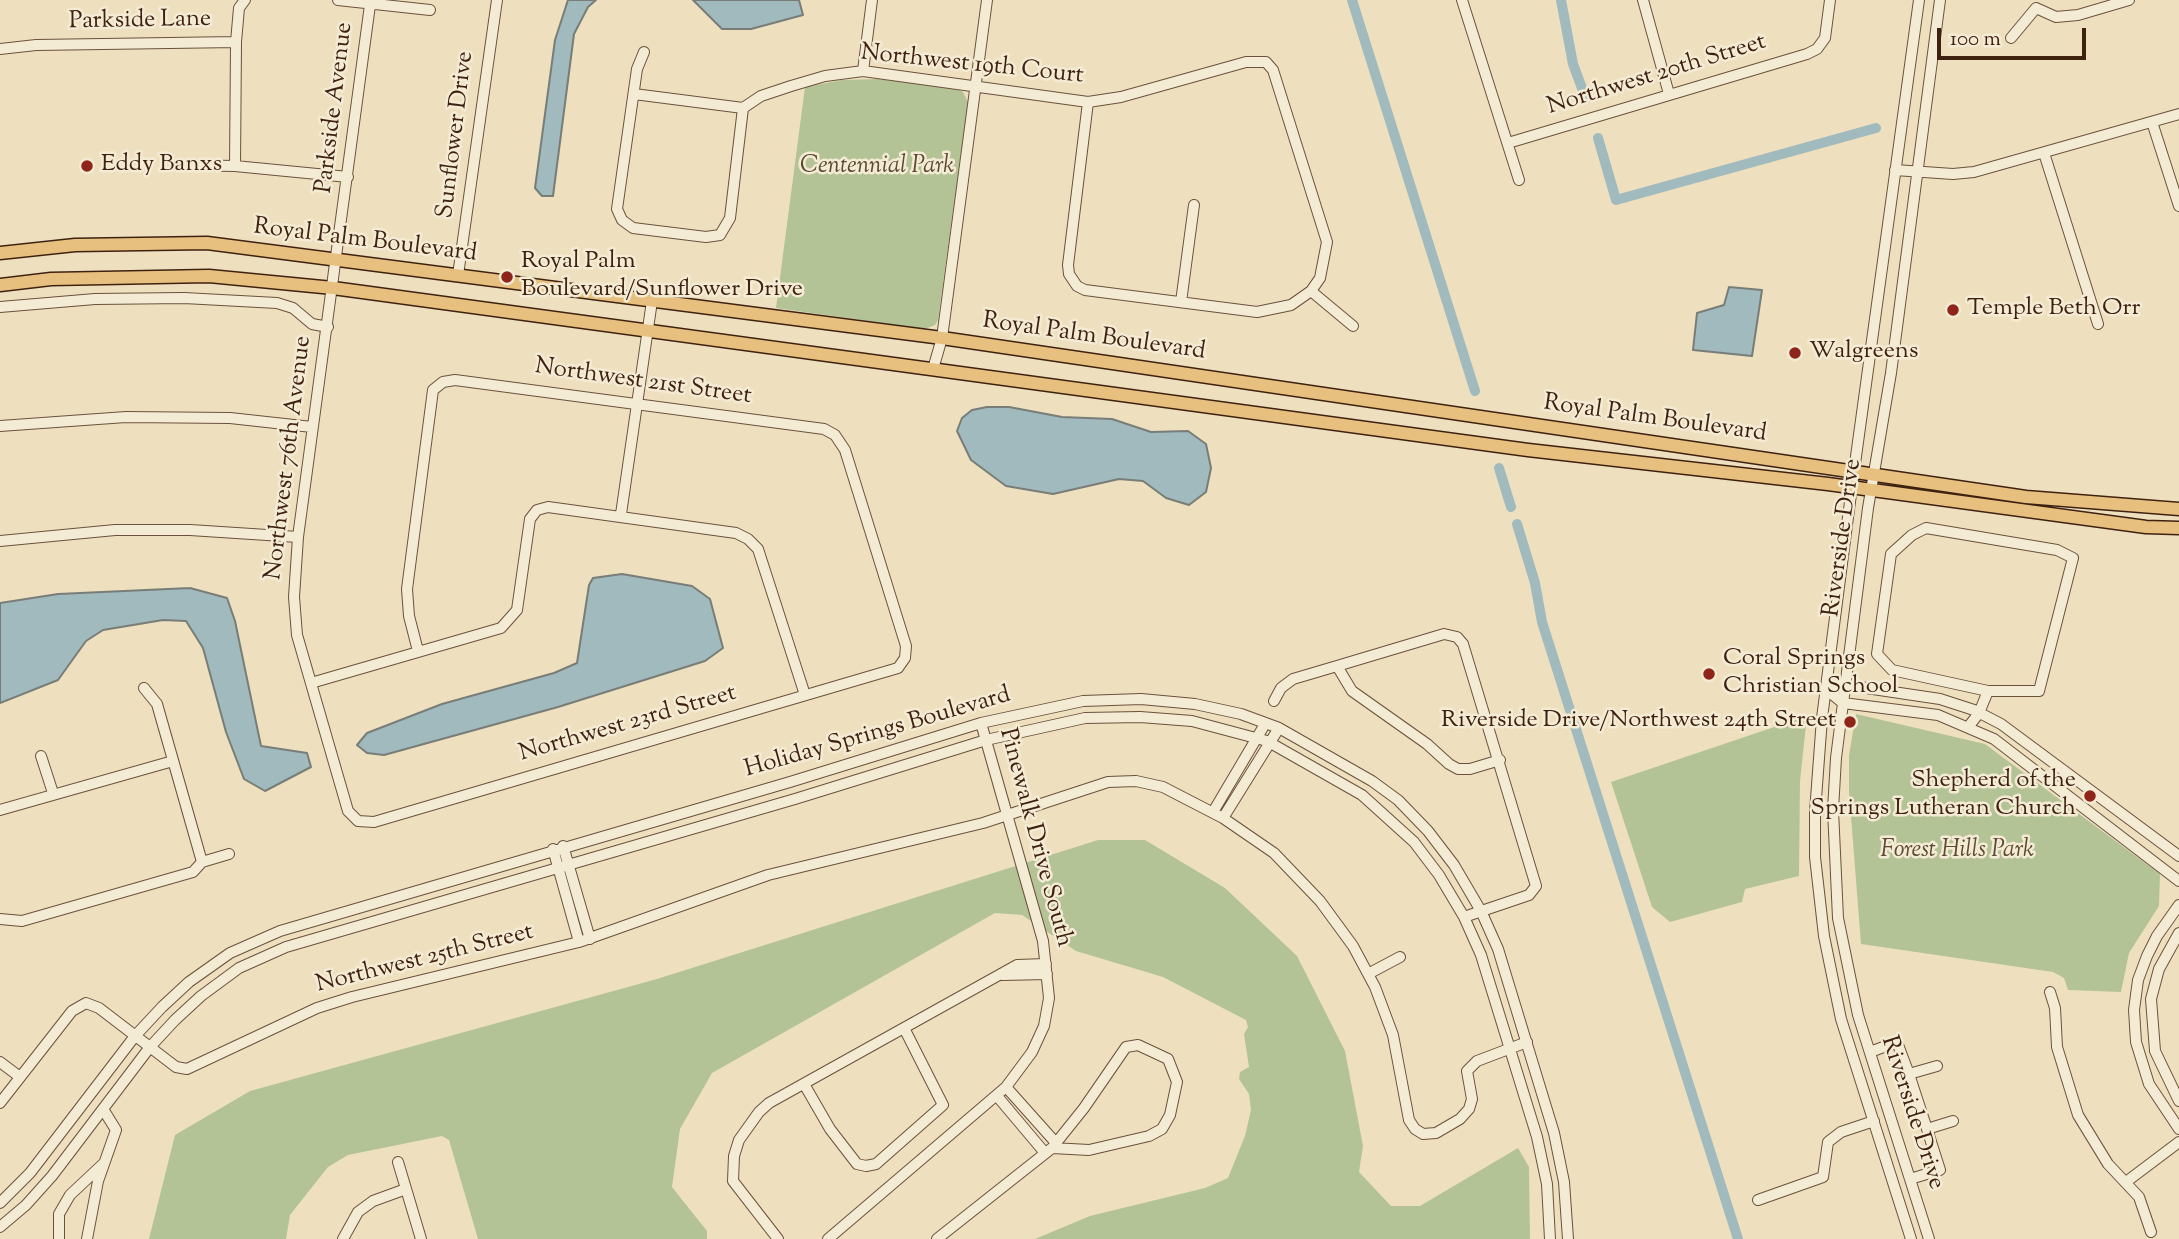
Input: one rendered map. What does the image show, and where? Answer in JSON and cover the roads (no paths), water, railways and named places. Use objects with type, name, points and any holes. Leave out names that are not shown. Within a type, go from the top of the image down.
[{"type":"main road","name":"Royal Palm Boulevard","points":[[0,253],[75,245],[207,243],[337,258],[942,338],[2026,497],[2179,509]]},
{"type":"main road","name":"Royal Palm Boulevard","points":[[0,285],[51,279],[209,276],[333,288],[1528,450],[1852,487],[2079,519],[2179,528]]},
{"type":"street","name":"Parkside Lane","points":[[0,49],[36,45],[236,42],[239,8],[245,0]]},
{"type":"street","points":[[338,0],[430,10]]},
{"type":"street","name":"Sunflower Drive","points":[[458,275],[497,0]]},
{"type":"street","points":[[863,71],[872,0]]},
{"type":"street","points":[[933,369],[942,338],[988,0]]},
{"type":"street","points":[[1462,0],[1519,180]]},
{"type":"street","points":[[1643,0],[1669,94]]},
{"type":"street","name":"Northwest 20th Street","points":[[1508,143],[1817,49],[1825,38],[1830,0]]},
{"type":"street","name":"Riverside Drive","points":[[1911,1239],[1842,1019],[1824,936],[1815,857],[1815,811],[1826,690],[1854,471],[1919,0]]},
{"type":"street","name":"Riverside Drive","points":[[1929,1239],[1858,1015],[1838,918],[1833,810],[1843,703],[1873,474],[1891,373],[1940,0]]},
{"type":"street","points":[[2011,38],[2034,4],[2056,16],[2078,15],[2129,0]]},
{"type":"street","name":"Parkside Avenue","points":[[337,258],[370,5]]},
{"type":"street","points":[[235,166],[236,42]]},
{"type":"street","points":[[634,94],[743,108],[730,218],[720,235],[706,237],[633,228],[622,220],[617,209],[637,69],[643,52]]},
{"type":"street","name":"Northwest 19th Court","points":[[743,108],[761,96],[791,86],[825,76],[863,71],[1088,102],[1121,97],[1246,62],[1266,62],[1273,70],[1327,242],[1320,278],[1311,291]]},
{"type":"street","points":[[1088,102],[1068,265],[1072,281],[1085,290],[1257,312],[1291,305],[1311,291],[1353,326]]},
{"type":"street","points":[[1895,170],[1974,172],[2179,114]]},
{"type":"street","points":[[2152,122],[2179,206]]},
{"type":"street","points":[[2044,153],[2098,324]]},
{"type":"street","points":[[179,165],[235,166],[348,177]]},
{"type":"street","points":[[1181,302],[1194,205]]},
{"type":"street","name":"Northwest 76th Avenue","points":[[337,258],[298,537],[294,597],[297,635],[348,811],[358,821]]},
{"type":"street","points":[[0,307],[95,299],[184,298],[277,303],[293,308],[312,324],[328,327]]},
{"type":"street","points":[[621,514],[652,301]]},
{"type":"street","name":"Northwest 21st Street","points":[[418,651],[409,616],[407,589],[433,390],[443,382],[455,380],[638,402],[824,429],[835,435],[845,450],[866,515],[906,646],[905,658]]},
{"type":"street","points":[[0,426],[126,417],[230,418],[312,427]]},
{"type":"street","points":[[311,683],[501,628],[517,610],[530,519],[537,510],[548,506],[621,514],[736,533],[748,539],[758,549],[804,695]]},
{"type":"street","points":[[1926,528],[2057,550],[2073,558],[2039,691],[1989,691],[1892,670],[1877,654],[1891,554],[1926,528]]},
{"type":"street","points":[[0,541],[115,530],[190,530],[298,537]]},
{"type":"street","points":[[1274,701],[1281,688],[1293,679],[1444,634],[1457,637],[1463,644],[1536,886],[1529,895],[1464,917]]},
{"type":"street","name":"Northwest 23rd Street","points":[[358,821],[374,822],[898,668],[905,658]]},
{"type":"street","points":[[1337,666],[1352,691],[1427,744],[1448,764],[1458,769],[1470,769],[1500,761]]},
{"type":"street","points":[[1826,690],[1846,685],[1940,699],[1979,713],[2001,724],[2179,856]]},
{"type":"street","points":[[144,688],[157,704],[202,862]]},
{"type":"street","points":[[1826,690],[1843,703],[1938,715],[1969,726],[1994,739],[2179,881]]},
{"type":"street","points":[[1969,726],[1979,713],[1989,691]]},
{"type":"street","name":"Holiday Springs Boulevard","points":[[0,1203],[62,1135],[135,1036],[189,982],[230,953],[280,930],[789,782],[981,723],[1083,701],[1140,699],[1195,704],[1279,728],[1334,757],[1398,800],[1428,831],[1454,865],[1481,911],[1498,948],[1557,1145],[1564,1182],[1568,1239]]},
{"type":"street","name":"Holiday Springs Boulevard","points":[[0,1227],[26,1205],[150,1046],[201,996],[239,968],[274,952],[986,740],[1084,718],[1140,717],[1192,721],[1270,743],[1325,772],[1386,814],[1415,842],[1464,917],[1481,955],[1511,1048],[1539,1149],[1547,1184],[1550,1239]]},
{"type":"street","name":"Pinewalk Drive South","points":[[828,1239],[997,1096],[1032,1052],[1044,1026],[1049,998],[1043,941],[981,723]]},
{"type":"street","points":[[1213,812],[1265,724]]},
{"type":"street","points":[[1223,818],[1279,728]]},
{"type":"street","points":[[41,756],[53,793]]},
{"type":"street","points":[[0,810],[173,761]]},
{"type":"street","name":"Northwest 25th Street","points":[[20,1077],[72,1011],[86,1003],[99,1008],[176,1067],[187,1069],[317,1008],[352,996],[585,941],[768,875],[983,823],[1108,782],[1136,781],[1163,787],[1223,818],[1274,853],[1320,901],[1353,946],[1368,974],[1393,1035],[1409,1120],[1423,1134],[1436,1133],[1460,1119],[1469,1110],[1472,1098],[1467,1071],[1477,1061],[1511,1048]]},
{"type":"street","points":[[558,848],[585,941]]},
{"type":"street","points":[[1,920],[22,921],[193,872],[202,862],[229,854]]},
{"type":"street","points":[[2179,905],[2157,936],[2138,980],[2134,1010],[2136,1042],[2141,1063],[2157,1099],[2179,1129]]},
{"type":"street","points":[[2179,933],[2158,969],[2151,999],[2153,1043],[2160,1066],[2179,1101]]},
{"type":"street","points":[[1368,974],[1400,957]]},
{"type":"street","name":"Pinewalk Drive South","points":[[778,1239],[733,1181],[734,1156],[748,1124],[758,1112],[1017,965],[1047,969]]},
{"type":"street","points":[[2138,980],[2154,983]]},
{"type":"street","points":[[2050,992],[2055,1008],[2057,1046],[2078,1115],[2108,1164],[2139,1198],[2151,1233]]},
{"type":"street","points":[[804,1084],[830,1129],[858,1164],[876,1164],[938,1114],[943,1105],[904,1028]]},
{"type":"street","points":[[1511,1048],[1527,1042]]},
{"type":"street","points":[[1870,1052],[1897,1042],[1940,1170],[1910,1179]]},
{"type":"street","points":[[937,1239],[1051,1148],[1084,1108],[1126,1047],[1138,1045],[1168,1059],[1177,1082],[1170,1115],[1162,1129],[1149,1136],[1089,1150],[1051,1148],[997,1096]]},
{"type":"street","points":[[0,1062],[20,1077],[0,1103]]},
{"type":"street","points":[[1909,1074],[1937,1066]]},
{"type":"street","points":[[1006,1087],[1051,1148]]},
{"type":"street","points":[[87,1239],[90,1213],[116,1130],[103,1109]]},
{"type":"street","points":[[1758,1200],[1823,1177],[1828,1142],[1841,1132],[1874,1121]]},
{"type":"street","points":[[1927,1129],[1953,1121]]},
{"type":"street","points":[[2126,1182],[2179,1142]]},
{"type":"street","points":[[398,1163],[421,1239]]},
{"type":"street","points":[[59,1239],[59,1214],[70,1195],[104,1164]]},
{"type":"street","points":[[343,1239],[358,1213],[373,1201],[406,1189]]},
{"type":"water","points":[[568,0],[596,0],[588,7],[574,34],[553,196],[542,196],[535,188],[555,40]]},
{"type":"water","points":[[693,0],[799,0],[803,15],[751,29],[722,29]]},
{"type":"water","points":[[1729,287],[1762,290],[1752,356],[1693,350],[1697,313],[1724,305]]},
{"type":"water","points":[[1009,407],[1062,417],[1112,419],[1151,432],[1188,431],[1206,444],[1211,468],[1206,492],[1189,505],[1166,498],[1143,481],[1119,479],[1053,494],[1006,486],[971,460],[957,431],[962,418],[972,410]]},
{"type":"water","points":[[622,574],[692,586],[710,599],[723,648],[705,661],[558,707],[384,755],[367,753],[357,745],[367,733],[442,704],[554,673],[577,663],[589,585],[593,578]]},
{"type":"water","points":[[190,588],[227,598],[235,621],[261,746],[307,753],[311,767],[265,791],[244,779],[226,732],[203,648],[186,621],[163,620],[103,630],[86,641],[58,680],[0,703],[0,603],[58,594]]},
{"type":"waterway","points":[[1352,0],[1475,391]]},
{"type":"waterway","points":[[1561,0],[1573,64],[1586,99]]},
{"type":"waterway","points":[[1598,138],[1616,200],[1876,128]]},
{"type":"waterway","points":[[1499,468],[1511,507]]},
{"type":"waterway","points":[[1517,524],[1535,583],[1542,622],[1738,1239]]},
{"type":"place","name":"Eddy Banxs","points":[[87,166]]},
{"type":"place","name":"Royal Palm Boulevard/Sunflower Drive","points":[[507,277]]},
{"type":"place","name":"Temple Beth Orr","points":[[1953,310]]},
{"type":"place","name":"Walgreens","points":[[1795,353]]},
{"type":"place","name":"Coral Springs Christian School","points":[[1709,674]]},
{"type":"place","name":"Riverside Drive/Northwest 24th Street","points":[[1850,722]]},
{"type":"place","name":"Shepherd of the Springs Lutheran Church","points":[[2090,796]]},
{"type":"park label","name":"Centennial Park","points":[[877,168]]},
{"type":"park label","name":"Forest Hills Park","points":[[1957,852]]}]
